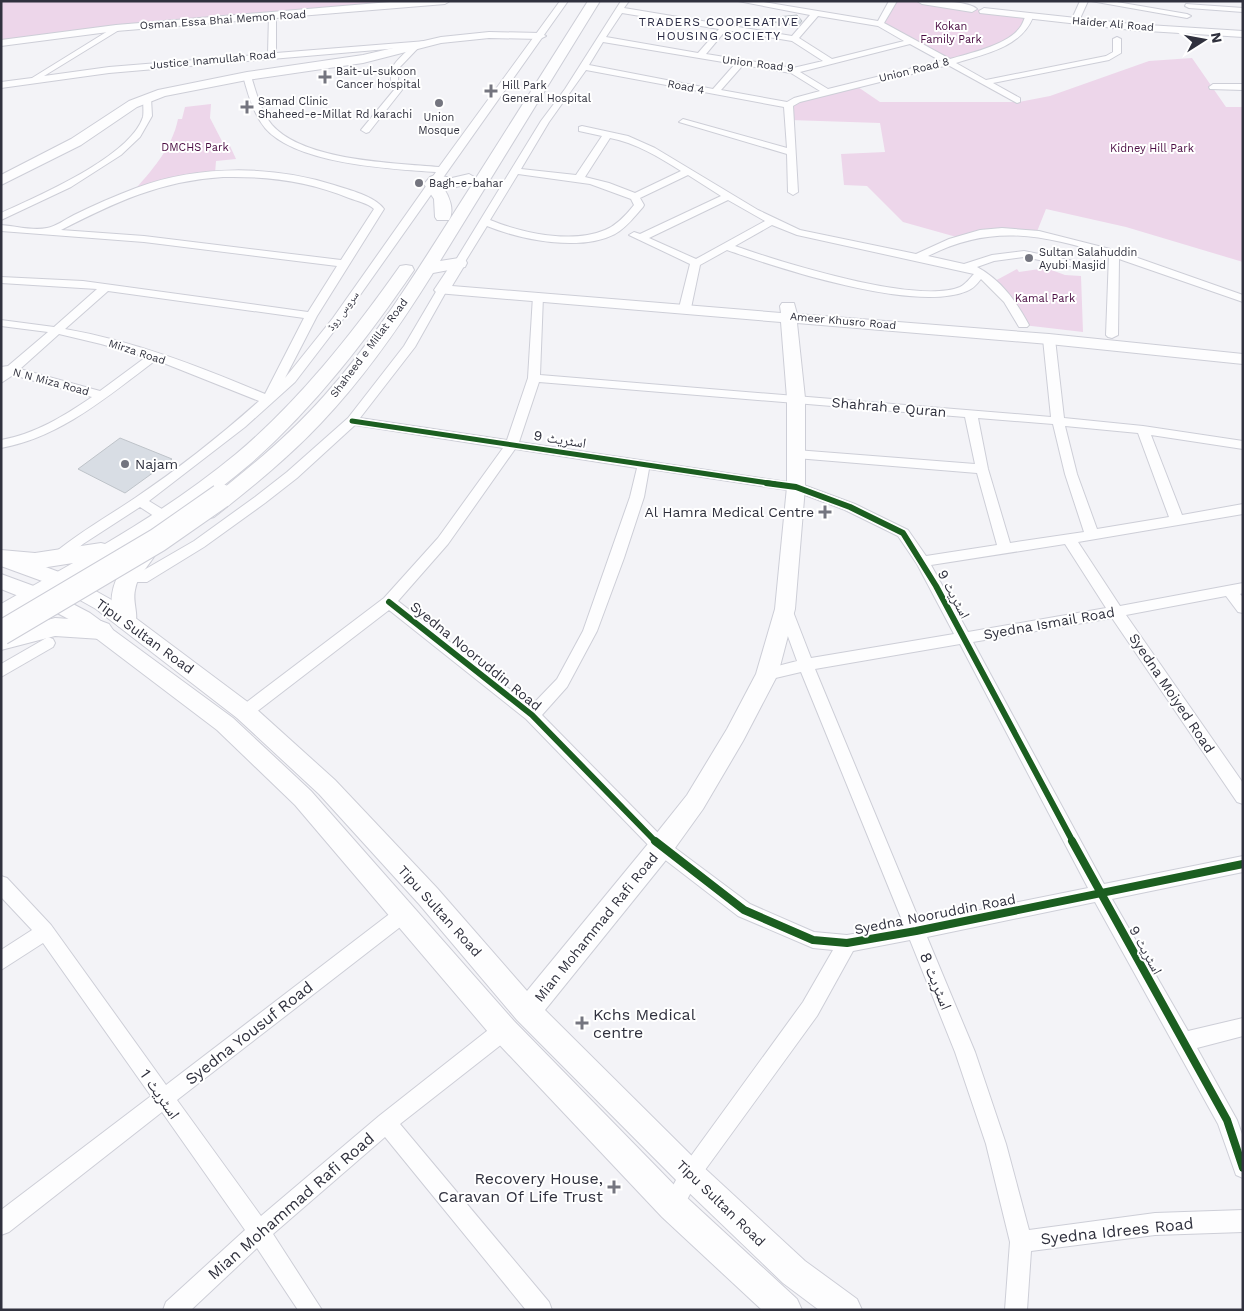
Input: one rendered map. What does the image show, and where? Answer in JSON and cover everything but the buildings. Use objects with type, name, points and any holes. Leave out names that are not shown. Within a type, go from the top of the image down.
[{"type":"main road","name":"Osman Essa Bhai Memon Road","points":[[1,43],[116,28],[445,1]]},
{"type":"main road","name":"Shaheed e Millat Road","points":[[2,620],[37,594],[79,581],[144,555],[214,483],[265,439],[311,391],[364,329],[469,179],[587,1]]},
{"type":"main road","name":"Shaheed e Millat Road","points":[[1,640],[60,605],[79,581],[120,546],[173,524],[248,480],[307,425],[346,384],[426,269],[594,1]]},
{"type":"main road","name":"Haider Ali Road","points":[[922,1],[982,5],[1030,17],[1188,24],[1243,30]]},
{"type":"main road","name":"Haider Ali Road","points":[[955,1],[1076,19]]},
{"type":"main road","name":"Haider Ali Road","points":[[1188,24],[1243,34]]},
{"type":"main road","points":[[1,181],[76,142],[115,114],[147,98],[162,93],[421,45],[489,35],[540,36]]},
{"type":"main road","points":[[436,178],[440,182],[452,183],[469,179]]},
{"type":"main road","points":[[436,178],[444,207],[443,217]]},
{"type":"main road","points":[[438,250],[440,255],[459,263]]},
{"type":"main road","points":[[426,269],[459,263]]},
{"type":"main road","points":[[445,285],[459,263]]},
{"type":"main road","name":"Ameer Khusro Road","points":[[445,285],[789,311],[1023,325],[1197,343],[1243,350]]},
{"type":"main road","name":"Ameer Khusro Road","points":[[445,285],[538,296],[686,303]]},
{"type":"main road","points":[[2,620],[158,540],[216,494],[260,464],[294,432],[391,313],[400,308]]},
{"type":"main road","name":"Ameer Khusro Road","points":[[789,311],[1243,359]]},
{"type":"main road","name":"Mian Mohammad Rafi Road","points":[[528,1010],[661,847],[695,802],[735,735],[767,674],[785,609],[796,487],[796,398],[789,311]]},
{"type":"main road","points":[[216,494],[304,409],[363,339],[364,329]]},
{"type":"main road","points":[[1,558],[35,561],[120,546]]},
{"type":"main road","points":[[126,620],[122,605],[124,583],[144,555]]},
{"type":"main road","name":"Tipu Sultan Road","points":[[1,558],[79,581],[245,712],[326,787],[428,896],[528,1010],[690,1174],[794,1272],[846,1310]]},
{"type":"main road","name":"Tipu Sultan Road","points":[[1,581],[37,594],[60,605],[101,630],[225,724],[302,798],[504,1030],[673,1206],[782,1309]]},
{"type":"main road","points":[[2,620],[12,610],[25,618],[25,626]]},
{"type":"main road","points":[[1,640],[55,627],[101,630]]},
{"type":"main road","points":[[402,915],[428,896]]},
{"type":"main road","points":[[782,1309],[794,1272]]},
{"type":"street","name":"سروس روڈ","points":[[58,558],[78,541],[140,501],[234,430],[291,379],[337,320],[436,178],[564,1]]},
{"type":"street","points":[[459,263],[546,121],[584,67],[625,1]]},
{"type":"street","points":[[742,1],[880,24],[987,82],[1016,100]]},
{"type":"street","points":[[880,24],[893,1]]},
{"type":"street","points":[[1076,19],[1084,1]]},
{"type":"street","points":[[1095,1],[1188,24],[1189,4],[1243,10]]},
{"type":"street","points":[[620,10],[794,40],[831,62]]},
{"type":"street","points":[[794,40],[816,13]]},
{"type":"street","points":[[272,16],[272,55]]},
{"type":"street","name":"Union Road 8","points":[[788,105],[797,100],[949,62],[998,47],[1018,34],[1025,27],[1030,17]]},
{"type":"street","points":[[30,81],[116,28]]},
{"type":"street","points":[[700,56],[724,28]]},
{"type":"street","name":"Union Road 9","points":[[602,39],[793,71],[912,41]]},
{"type":"street","points":[[987,82],[1114,56],[1117,53],[1117,39]]},
{"type":"street","points":[[366,130],[398,90],[394,80],[395,67],[421,45]]},
{"type":"street","name":"Justice Inamullah Road","points":[[1,85],[109,70],[272,55],[391,50]]},
{"type":"street","points":[[715,92],[740,63]]},
{"type":"street","name":"Road 4","points":[[584,67],[788,105]]},
{"type":"street","points":[[793,71],[827,92]]},
{"type":"street","points":[[247,76],[252,94],[270,128],[287,141],[321,153],[436,178]]},
{"type":"street","points":[[1212,87],[1243,86]]},
{"type":"street","points":[[1,216],[76,181],[101,166],[138,133],[150,114],[151,106],[147,98]]},
{"type":"street","points":[[788,105],[790,111],[792,192]]},
{"type":"street","points":[[682,122],[790,152]]},
{"type":"street","points":[[582,129],[629,140],[653,151],[770,222],[817,237],[965,266],[991,280],[1004,292],[1023,325]]},
{"type":"street","points":[[580,177],[607,135]]},
{"type":"street","points":[[484,221],[512,232],[572,239],[602,235],[620,226],[638,205],[635,197],[614,187],[580,177],[515,171]]},
{"type":"street","points":[[635,197],[688,171]]},
{"type":"street","points":[[50,231],[126,195],[172,180],[215,174],[281,177],[308,181],[335,188],[376,205],[379,209],[311,316],[268,400]]},
{"type":"street","points":[[640,238],[729,196]]},
{"type":"street","points":[[686,303],[693,268],[696,263],[770,222]]},
{"type":"street","points":[[620,226],[640,238],[696,263]]},
{"type":"street","points":[[1,228],[144,239],[344,264]]},
{"type":"street","points":[[918,257],[953,240],[990,232],[1059,238],[1133,258],[1243,299]]},
{"type":"street","points":[[727,247],[774,264],[828,278],[895,290],[931,294],[963,290],[980,273]]},
{"type":"street","points":[[1112,335],[1114,253]]},
{"type":"street","points":[[965,266],[992,258],[1024,254],[1080,266]]},
{"type":"street","points":[[1,280],[83,284],[311,316]]},
{"type":"street","points":[[142,578],[200,544],[292,475],[352,421],[409,347],[445,285]]},
{"type":"street","points":[[4,373],[105,288]]},
{"type":"street","points":[[245,712],[389,602],[443,541],[512,444],[534,378],[538,296]]},
{"type":"street","name":"Mirza Road","points":[[1,323],[58,329],[223,380],[268,400]]},
{"type":"street","points":[[1049,338],[1058,421],[1072,474],[1092,534]]},
{"type":"street","points":[[1,444],[10,444],[37,434],[100,395],[153,357]]},
{"type":"street","name":"N N Miza Road","points":[[4,373],[100,395]]},
{"type":"street","name":"Shahrah e Quran","points":[[534,378],[1058,421],[1143,430],[1243,445]]},
{"type":"street","points":[[971,414],[982,469],[1004,547]]},
{"type":"street","name":"اسٹریٹ 9","points":[[352,421],[796,487],[850,507],[902,533],[922,561],[1100,894],[1227,1120],[1243,1168]]},
{"type":"street","points":[[1143,430],[1177,520]]},
{"type":"street","points":[[796,454],[982,469]]},
{"type":"street","points":[[532,715],[562,684],[590,631],[634,506],[644,465]]},
{"type":"street","points":[[140,501],[200,544]]},
{"type":"street","points":[[922,561],[1004,547],[1069,539],[1243,509]]},
{"type":"street","name":"Syedna Moiyed Road","points":[[1069,539],[1116,612],[1243,797]]},
{"type":"street","points":[[1236,589],[1243,608]]},
{"type":"street","name":"Syedna Ismail Road","points":[[767,674],[806,665],[1116,612],[1236,589]]},
{"type":"street","name":"Syedna Nooruddin Road","points":[[389,602],[532,715],[661,847],[744,910],[813,940],[847,943],[916,932],[1243,864]]},
{"type":"street","name":"اسٹریٹ 8","points":[[785,609],[806,665],[965,1052],[996,1144],[1021,1242],[1016,1310]]},
{"type":"street","points":[[1,671],[48,643]]},
{"type":"street","name":"اسٹریٹ 1","points":[[1,884],[45,931],[259,1232],[311,1310]]},
{"type":"street","name":"Syedna Yousuf Road","points":[[1,1224],[402,915]]},
{"type":"street","points":[[1,961],[45,931]]},
{"type":"street","points":[[673,1206],[690,1174],[810,1010],[847,943]]},
{"type":"street","points":[[1183,1042],[1243,1027]]},
{"type":"street","name":"Mian Mohammad Rafi Road","points":[[174,1310],[259,1232],[386,1123],[504,1030]]},
{"type":"street","points":[[386,1123],[541,1310]]},
{"type":"street","name":"Syedna Idrees Road","points":[[1021,1242],[1156,1224],[1243,1221]]},
{"type":"green space","points":[[1,1],[414,1],[1,42]]},
{"type":"green space","name":"Kokan Family Park","points":[[893,1],[922,1],[1029,17],[1023,27],[1006,42],[949,62],[880,24]]},
{"type":"green space","name":"Kidney Hill Park","points":[[1192,58],[1226,107],[1243,107],[1243,262],[1126,227],[1046,209],[1036,234],[990,232],[960,238],[903,222],[867,186],[844,185],[841,154],[885,152],[880,123],[790,120],[788,105],[855,85],[880,102],[1019,102],[1050,96],[1149,61]]},
{"type":"green space","name":"DMCHS Park","points":[[211,104],[210,118],[225,147],[230,146],[236,159],[216,161],[215,174],[132,193],[166,150],[178,119],[182,119],[185,107]]},
{"type":"green space","name":"Kamal Park","points":[[1046,268],[1065,275],[1081,276],[1083,332],[1023,325],[993,282],[1017,269],[1019,272]]},
{"type":"cycle path","points":[[352,421],[796,487],[850,507],[903,533],[936,586],[1100,894],[1227,1120],[1243,1168]]},
{"type":"cycle path","points":[[389,602],[532,715],[661,847],[744,910],[813,940],[847,943],[916,931],[1243,864]]},
{"type":"place","name":"Bait-ul-sukoon Cancer hospital","points":[[325,77]]},
{"type":"place","name":"Hill Park General Hospital","points":[[491,91]]},
{"type":"place","name":"Union Mosque","points":[[439,103]]},
{"type":"place","name":"Samad Clinic Shaheed-e-Millat Rd karachi","points":[[247,107]]},
{"type":"place","name":"Bagh-e-bahar","points":[[419,183]]},
{"type":"place","name":"Sultan Salahuddin Ayubi Masjid","points":[[1029,258]]},
{"type":"place","name":"Najam","points":[[125,464]]},
{"type":"place","name":"Al Hamra Medical Centre","points":[[825,512]]},
{"type":"place","name":"Kchs Medical centre","points":[[582,1023]]},
{"type":"place","name":"Recovery House, Caravan Of Life Trust","points":[[614,1187]]},
{"type":"district","name":"TRADERS COOPERATIVE HOUSING SOCIETY","points":[[719,29]]}]
